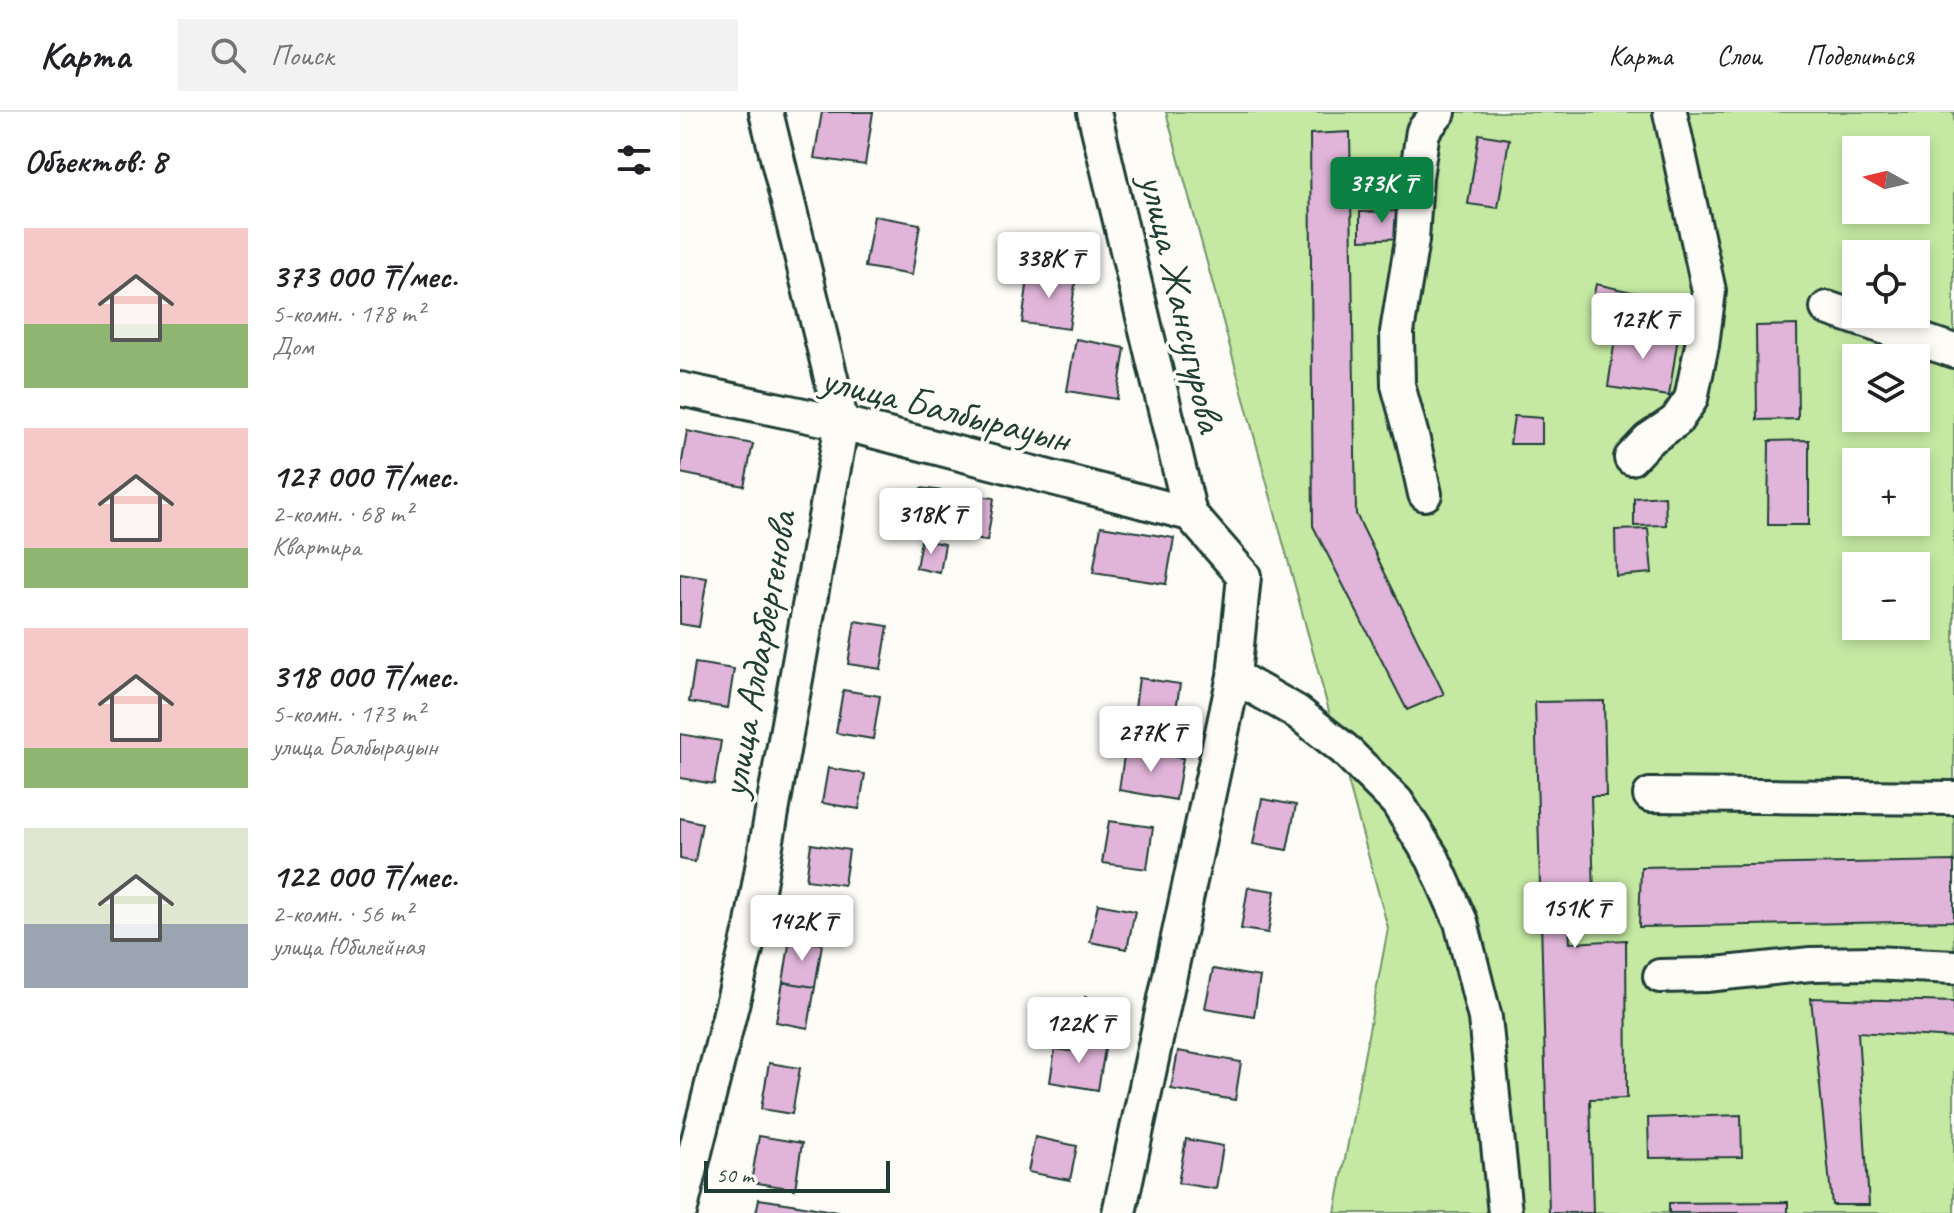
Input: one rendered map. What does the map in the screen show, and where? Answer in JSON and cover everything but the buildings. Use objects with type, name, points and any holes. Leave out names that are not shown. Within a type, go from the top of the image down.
[{"type":"street","name":"улица Алдарбергенова","points":[[680,1212],[751,929],[842,423],[766,112]]},
{"type":"street","name":"улица Жансугурова","points":[[1094,112],[1190,514]]},
{"type":"street","points":[[1425,494],[1398,385],[1397,332],[1412,240],[1423,131],[1439,112]]},
{"type":"street","points":[[1631,458],[1648,440],[1676,421],[1691,399],[1709,291],[1670,112]]},
{"type":"street","points":[[1827,308],[1954,351]]},
{"type":"street","name":"улица Балбырауын","points":[[680,389],[842,423],[1190,514]]},
{"type":"street","points":[[1119,1213],[1234,676],[1244,576],[1190,514]]},
{"type":"street","points":[[1234,676],[1297,712],[1344,749],[1397,802],[1433,859],[1461,922],[1485,1018],[1505,1213]]},
{"type":"street","points":[[1650,795],[1954,798]]},
{"type":"street","points":[[1660,976],[1706,975],[1811,964],[1954,967]]},
{"type":"green space","points":[[1166,112],[1954,112],[1954,1213],[1335,1213],[1388,928]]}]
